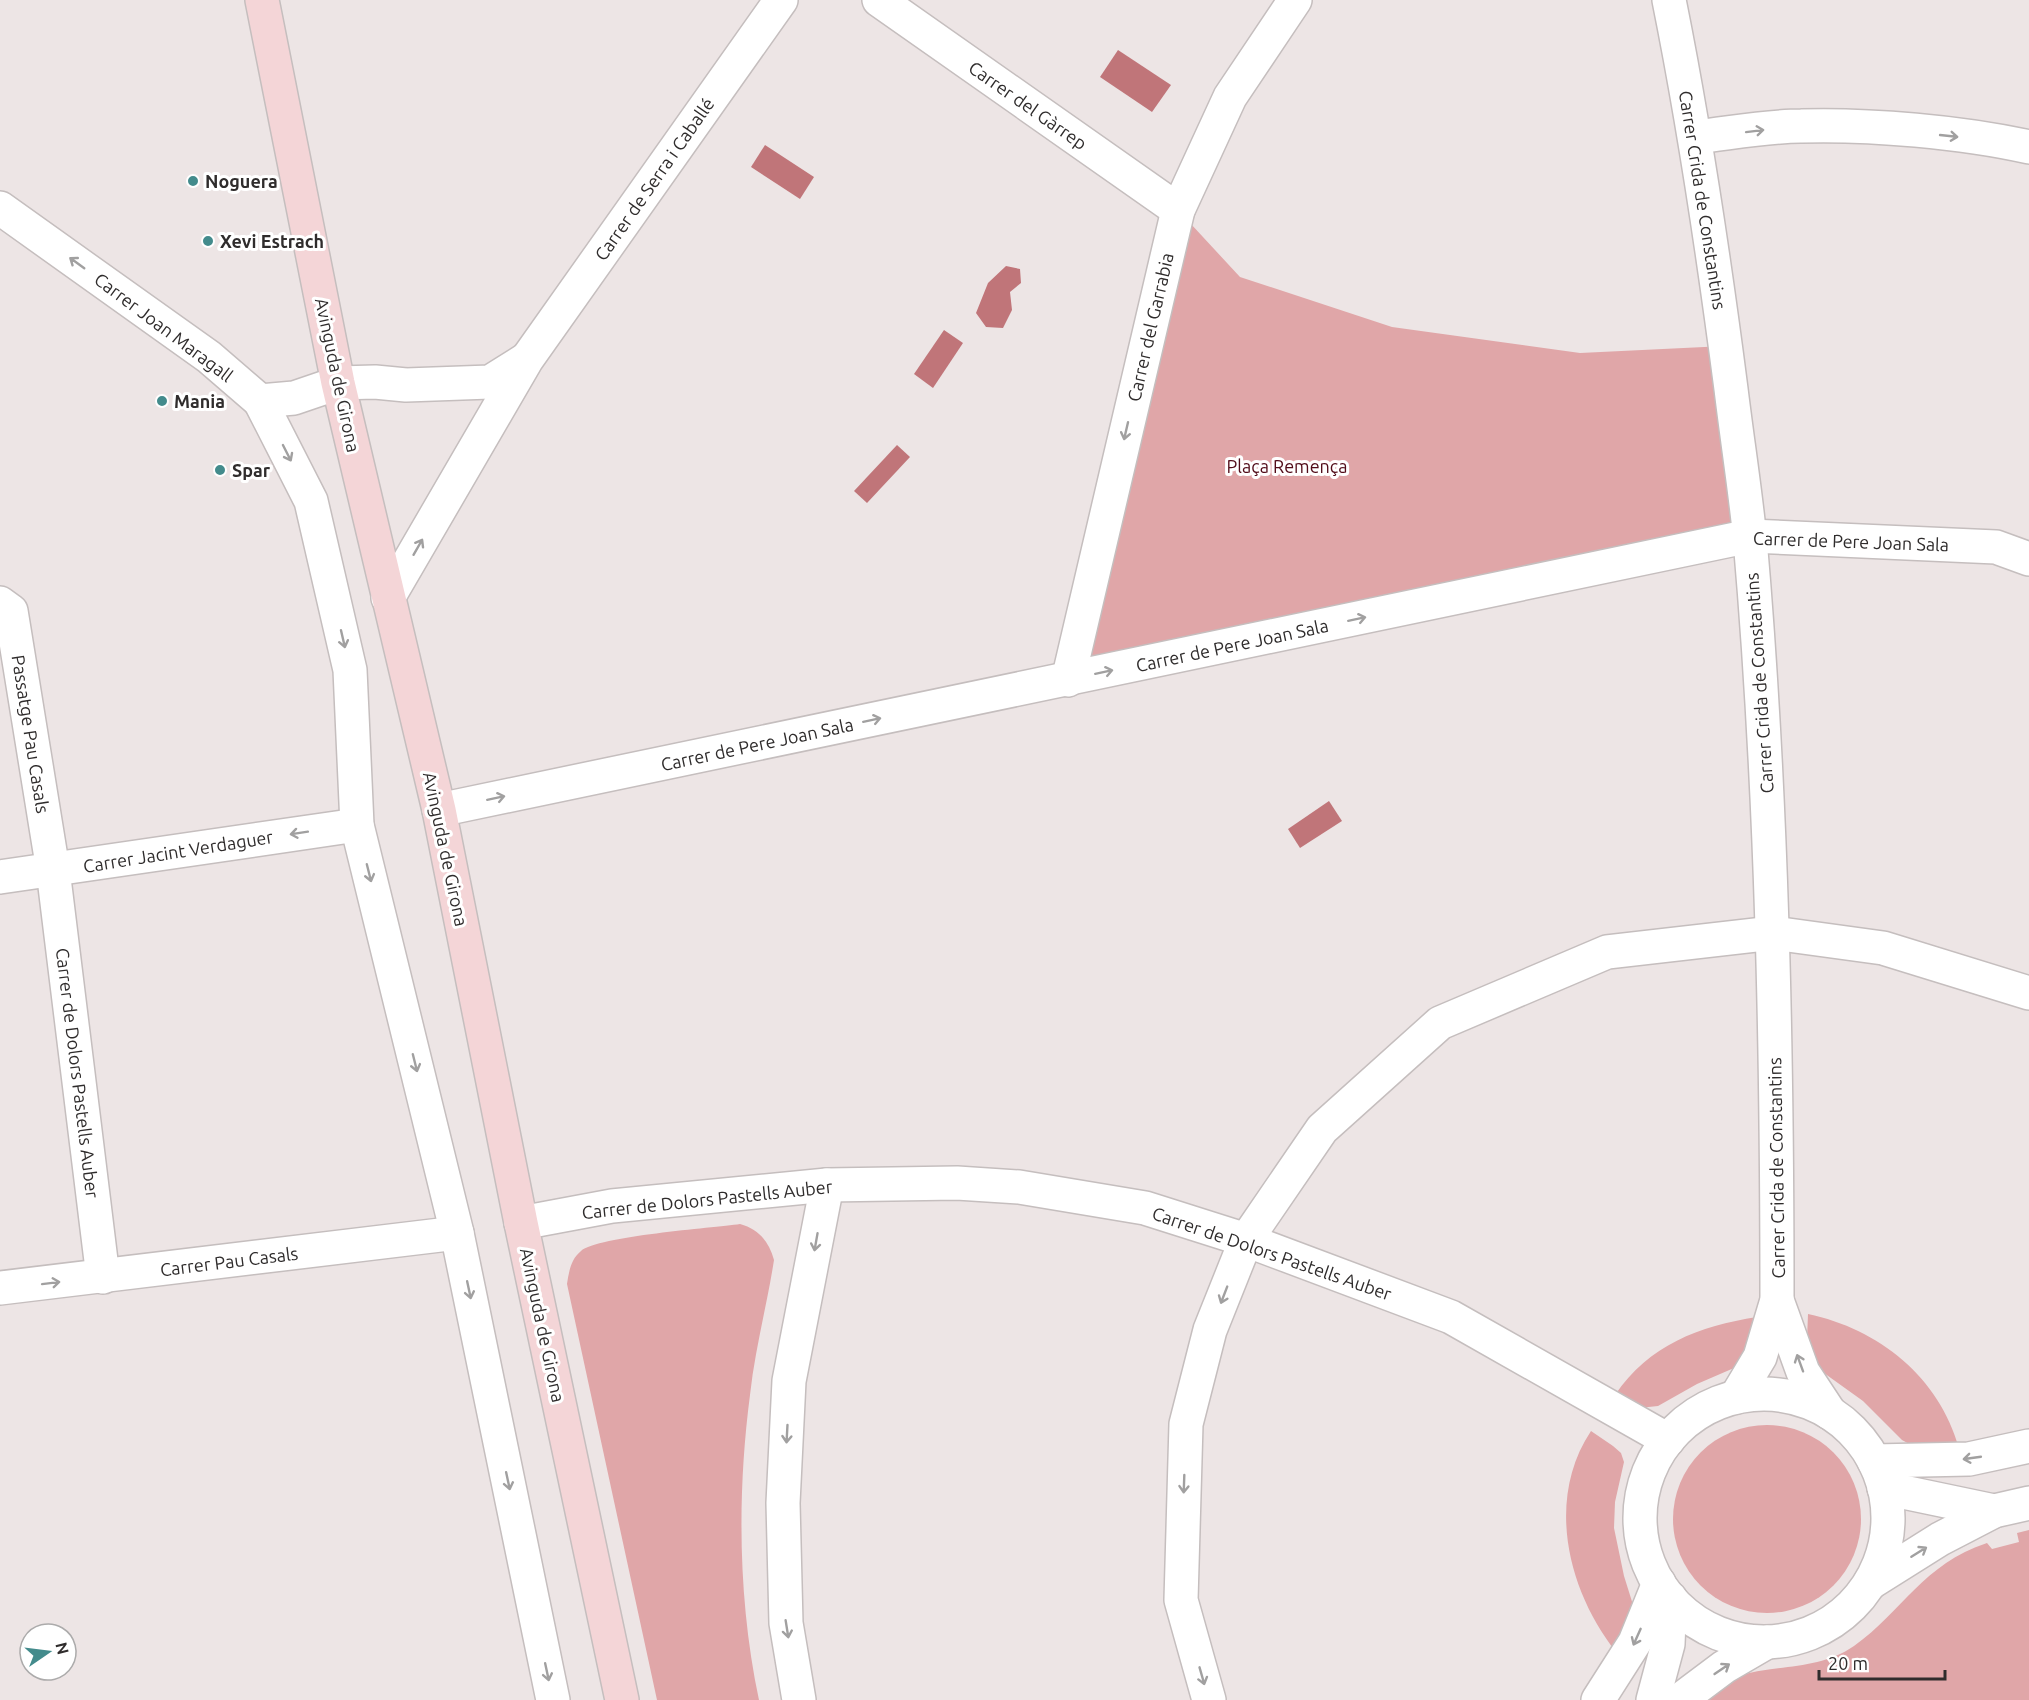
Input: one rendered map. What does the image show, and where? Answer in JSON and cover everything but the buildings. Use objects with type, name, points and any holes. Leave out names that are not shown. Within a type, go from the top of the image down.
[{"type":"main road","name":"Avinguda de Girona","points":[[262,0],[338,383],[439,810],[521,1224],[622,1700]]},
{"type":"street","name":"Carrer de Serra i Caballé","points":[[388,598],[527,359],[781,0]]},
{"type":"street","name":"Carrer del Gàrrep","points":[[879,0],[1178,210]]},
{"type":"street","name":"Carrer del Garrabia","points":[[1068,680],[1178,210],[1230,97],[1295,0]]},
{"type":"street","name":"Carrer Crida de Constantins","points":[[1669,0],[1696,137],[1750,536],[1763,726],[1773,933],[1777,1299],[1760,1357],[1736,1397]]},
{"type":"street","points":[[1696,137],[1800,126],[1900,130],[2000,141],[2029,147]]},
{"type":"street","name":"Carrer Joan Maragall","points":[[0,208],[209,357],[260,401]]},
{"type":"street","name":"Carrer de Serra i Caballé","points":[[338,383],[375,382],[406,385],[490,382],[527,359]]},
{"type":"street","points":[[338,383],[294,398],[260,401],[311,501],[350,670],[357,825],[457,1233],[553,1700]]},
{"type":"street","name":"Carrer de Pere Joan Sala","points":[[439,810],[1750,536],[1996,547],[2029,559]]},
{"type":"street","name":"Passatge Pau Casals","points":[[0,603],[11,611],[53,870]]},
{"type":"street","name":"Carrer Jacint Verdaguer","points":[[0,877],[357,825]]},
{"type":"street","name":"Carrer de Dolors Pastells Auber","points":[[53,870],[103,1276]]},
{"type":"street","points":[[1209,1700],[1181,1600],[1186,1424],[1210,1330],[1246,1240],[1322,1129],[1440,1023],[1607,952],[1773,933],[1882,948],[2029,993]]},
{"type":"street","name":"Carrer de Dolors Pastells Auber","points":[[521,1224],[612,1206],[826,1185],[957,1183],[1019,1187],[1145,1208],[1246,1240],[1451,1317],[1668,1440]]},
{"type":"street","points":[[799,1700],[786,1623],[783,1503],[786,1436],[789,1381],[826,1185]]},
{"type":"street","name":"Carrer Pau Casals","points":[[0,1288],[457,1233]]},
{"type":"street","name":"Carrer Crida de Constantins","points":[[1777,1299],[1803,1372],[1830,1413]]},
{"type":"street","points":[[1870,1583],[1887,1538],[1888,1521],[1879,1475],[1862,1442],[1830,1413],[1795,1398],[1775,1394],[1736,1397],[1699,1413],[1668,1440],[1648,1473],[1640,1510],[1644,1548],[1664,1590],[1689,1617],[1713,1631],[1739,1640],[1767,1642],[1807,1634],[1826,1626],[1843,1614],[1870,1583],[1940,1539],[1994,1511],[2029,1503]]},
{"type":"street","points":[[1879,1475],[2029,1446]]},
{"type":"street","points":[[1879,1475],[1994,1511]]},
{"type":"street","points":[[1599,1700],[1664,1590]]},
{"type":"street","points":[[1653,1700],[1668,1644],[1664,1590]]},
{"type":"street","points":[[1680,1700],[1724,1667],[1767,1642]]},
{"type":"green space","name":"Plaça Remença","points":[[1178,210],[1240,277],[1392,327],[1580,353],[1725,346],[1750,536],[1068,680]]},
{"type":"green space","points":[[740,1224],[753,1229],[762,1237],[774,1260],[752,1378],[743,1471],[743,1586],[759,1700],[657,1700],[567,1284],[575,1258],[581,1251],[592,1246],[656,1233]]},
{"type":"green space","points":[[1808,1314],[1859,1331],[1882,1344],[1903,1360],[1937,1399],[1950,1422],[1959,1448],[1913,1446],[1902,1440],[1863,1401],[1817,1368],[1807,1340]]},
{"type":"green space","points":[[1757,1317],[1742,1361],[1734,1368],[1697,1384],[1658,1406],[1639,1408],[1615,1395],[1643,1363],[1677,1341],[1715,1326]]},
{"type":"green space","points":[[1758,1425],[1776,1425],[1803,1432],[1834,1452],[1854,1483],[1861,1519],[1854,1555],[1834,1586],[1803,1606],[1776,1613],[1758,1613],[1723,1602],[1707,1592],[1694,1579],[1677,1546],[1673,1528],[1673,1510],[1684,1475],[1694,1459],[1707,1446],[1740,1429]]},
{"type":"green space","points":[[1591,1431],[1621,1453],[1624,1462],[1615,1502],[1614,1528],[1624,1576],[1634,1608],[1617,1653],[1600,1629],[1586,1602],[1575,1574],[1568,1545],[1566,1515],[1569,1486],[1577,1458]]},
{"type":"green space","points":[[2029,1530],[2029,1700],[1701,1700],[1735,1677],[1826,1660],[1840,1654],[1871,1632],[1915,1589],[1946,1563],[1987,1543],[1992,1549],[2019,1542],[2017,1533]]},
{"type":"shaded area","points":[[1118,50],[1171,85],[1152,112],[1100,77]]},
{"type":"shaded area","points":[[765,145],[814,177],[800,199],[751,167]]},
{"type":"shaded area","points":[[1006,266],[1020,269],[1021,283],[1010,292],[1012,310],[1003,328],[986,327],[976,313],[988,283]]},
{"type":"shaded area","points":[[944,330],[963,343],[933,388],[914,374]]},
{"type":"shaded area","points":[[897,445],[910,457],[867,503],[854,491]]},
{"type":"shaded area","points":[[1329,801],[1342,821],[1300,848],[1288,829]]},
{"type":"place","name":"Noguera","points":[[193,181]]},
{"type":"place","name":"Xevi Estrach","points":[[208,241]]},
{"type":"place","name":"Mania","points":[[162,401]]},
{"type":"place","name":"Spar","points":[[220,470]]}]
